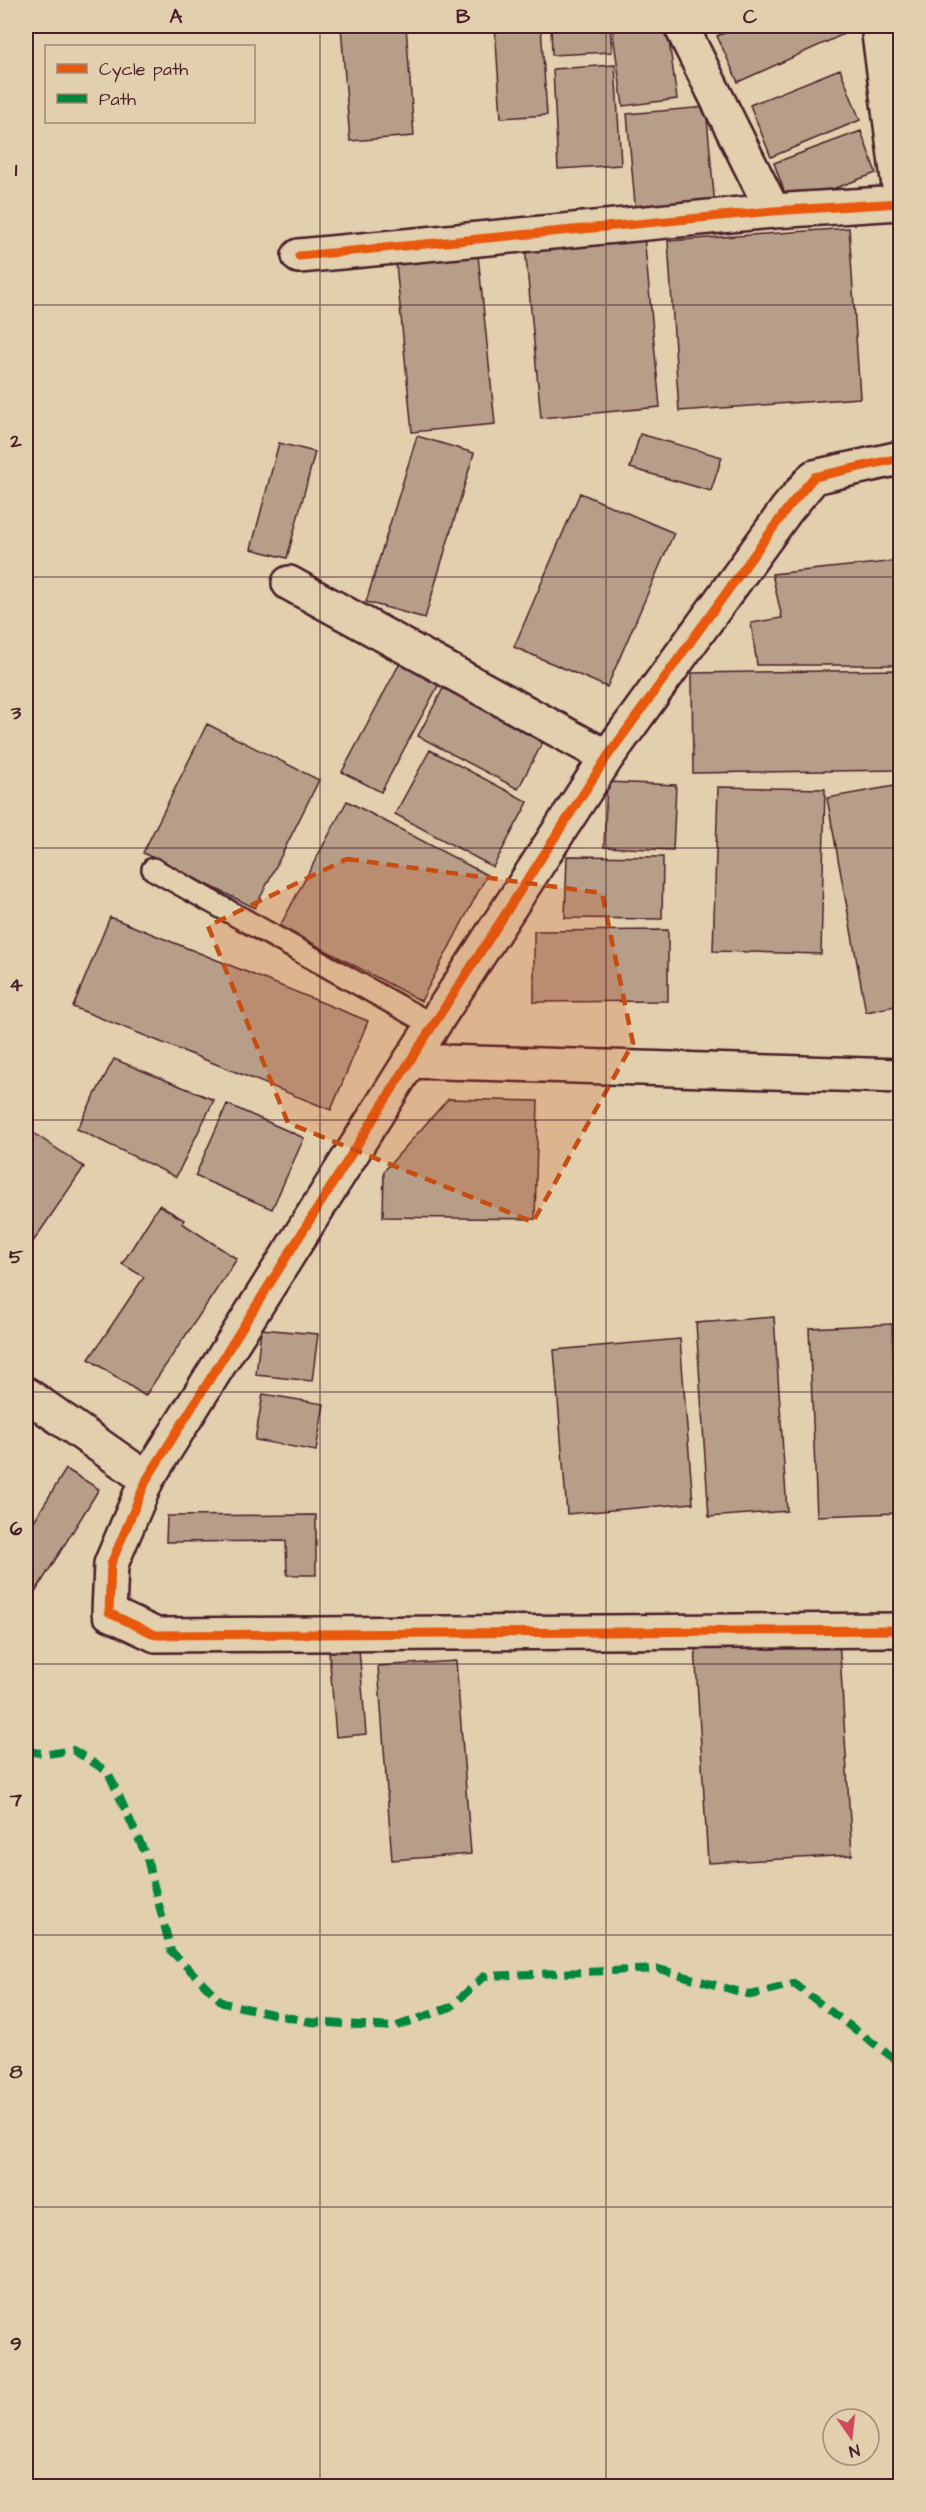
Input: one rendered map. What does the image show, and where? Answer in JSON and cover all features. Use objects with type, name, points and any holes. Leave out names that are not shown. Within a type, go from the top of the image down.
[{"type":"street","points":[[681,26],[773,211]]},
{"type":"street","points":[[878,26],[900,194]]},
{"type":"street","points":[[299,256],[773,211],[900,203]]},
{"type":"street","points":[[900,458],[814,477],[787,509],[607,757],[410,1061],[147,1479],[111,1564],[109,1613],[156,1635],[900,1630]]},
{"type":"street","points":[[289,583],[607,757]]},
{"type":"street","points":[[410,1061],[900,1076]]},
{"type":"street","points":[[26,1394],[147,1479]]},
{"type":"lane","points":[[153,869],[434,1026]]},
{"type":"highlighted area","points":[[347,859],[602,893],[633,1043],[533,1222],[288,1123],[208,926]]},
{"type":"building","points":[[341,26],[406,26],[414,136],[350,141]]},
{"type":"building","points":[[495,26],[541,26],[547,115],[501,118]]},
{"type":"building","points":[[551,26],[610,26],[612,52],[552,55]]},
{"type":"building","points":[[612,26],[667,26],[677,99],[623,106]]},
{"type":"building","points":[[742,26],[837,26],[842,35],[738,82],[717,36]]},
{"type":"building","points":[[615,65],[621,165],[558,169],[553,69]]},
{"type":"building","points":[[840,69],[860,120],[771,157],[750,105]]},
{"type":"building","points":[[706,107],[715,207],[636,215],[627,114]]},
{"type":"building","points":[[861,131],[876,173],[789,205],[774,163]]},
{"type":"building","points":[[849,228],[860,398],[679,411],[668,241]]},
{"type":"building","points":[[644,235],[660,407],[541,418],[525,246]]},
{"type":"building","points":[[478,255],[495,424],[412,432],[396,264]]},
{"type":"building","points":[[640,434],[722,457],[711,491],[630,468]]},
{"type":"building","points":[[417,436],[474,453],[425,618],[366,602]]},
{"type":"building","points":[[279,443],[315,452],[287,558],[251,549]]},
{"type":"building","points":[[580,493],[674,533],[607,687],[514,647]]},
{"type":"building","points":[[897,561],[900,576],[900,665],[757,665],[751,623],[782,618],[772,574]]},
{"type":"building","points":[[401,661],[440,682],[381,792],[342,772]]},
{"type":"building","points":[[900,670],[900,770],[693,773],[692,673]]},
{"type":"building","points":[[446,683],[546,736],[518,789],[418,736]]},
{"type":"building","points":[[207,724],[319,780],[255,908],[143,853]]},
{"type":"building","points":[[430,750],[528,802],[493,867],[395,814]]},
{"type":"building","points":[[607,782],[676,785],[673,850],[604,847]]},
{"type":"building","points":[[900,785],[900,1005],[866,1012],[827,798]]},
{"type":"building","points":[[718,787],[825,789],[821,954],[713,951]]},
{"type":"building","points":[[347,801],[487,875],[421,1001],[280,926]]},
{"type":"building","points":[[567,856],[663,857],[662,919],[565,918]]},
{"type":"building","points":[[110,917],[368,1021],[331,1110],[73,1007]]},
{"type":"building","points":[[668,930],[668,1001],[534,1002],[534,931]]},
{"type":"building","points":[[114,1059],[214,1100],[176,1177],[77,1129]]},
{"type":"building","points":[[448,1099],[538,1101],[535,1219],[383,1217],[384,1171]]},
{"type":"building","points":[[227,1104],[304,1138],[272,1209],[195,1176]]},
{"type":"building","points":[[26,1128],[84,1167],[26,1252]]},
{"type":"building","points":[[159,1205],[184,1220],[182,1223],[237,1259],[145,1396],[89,1359],[144,1277],[122,1264]]},
{"type":"building","points":[[774,1317],[787,1511],[709,1517],[696,1323]]},
{"type":"building","points":[[892,1324],[899,1513],[817,1516],[809,1328]]},
{"type":"building","points":[[261,1329],[318,1334],[312,1381],[256,1375]]},
{"type":"building","points":[[680,1339],[693,1503],[567,1514],[554,1350]]},
{"type":"building","points":[[263,1394],[324,1404],[316,1451],[255,1440]]},
{"type":"building","points":[[66,1469],[99,1489],[26,1607],[26,1534]]},
{"type":"building","points":[[316,1515],[316,1575],[287,1575],[286,1541],[166,1542],[167,1516]]},
{"type":"building","points":[[839,1638],[852,1855],[708,1863],[695,1647]]},
{"type":"building","points":[[359,1649],[366,1734],[336,1737],[329,1651]]},
{"type":"building","points":[[456,1661],[471,1854],[392,1860],[378,1666]]},
{"type":"marked path","points":[[26,1751],[48,1754],[73,1750],[108,1772],[146,1855],[171,1951],[223,2003],[310,2022],[394,2027],[451,2007],[484,1976],[659,1969],[751,1995],[794,1984],[900,2063]]},
{"type":"cycle path","points":[[299,256],[773,211],[900,203]]},
{"type":"cycle path","points":[[900,458],[814,477],[787,509],[607,757],[410,1061],[147,1479],[111,1564],[109,1613],[156,1635],[900,1630]]}]
